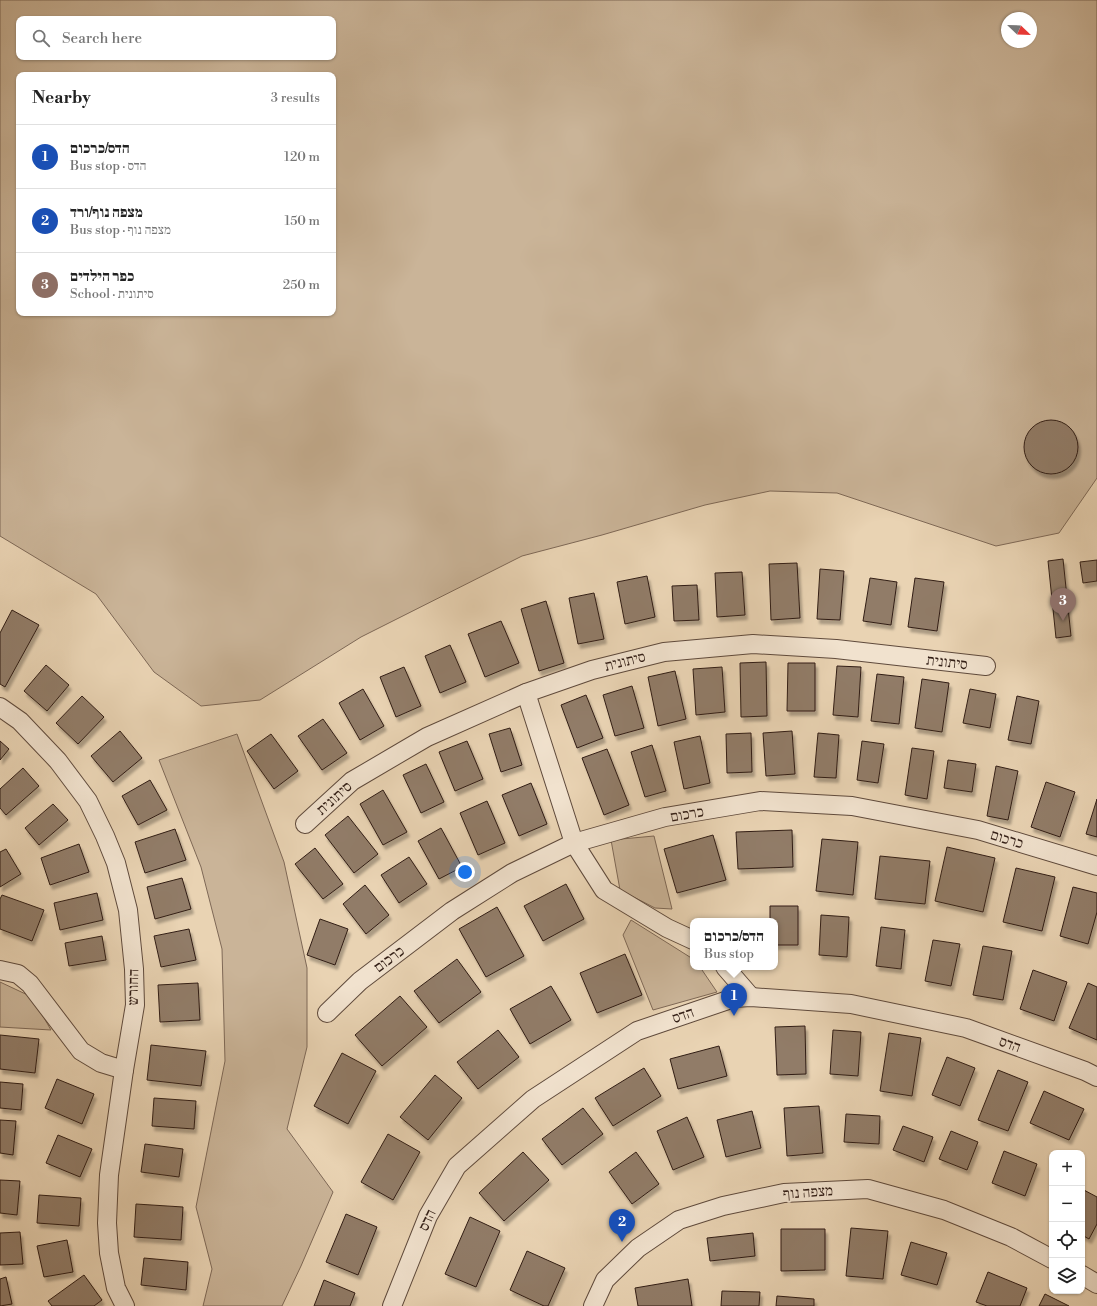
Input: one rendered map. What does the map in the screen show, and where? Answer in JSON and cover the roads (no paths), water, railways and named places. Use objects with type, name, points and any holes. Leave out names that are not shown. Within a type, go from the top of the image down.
[{"type":"street","name":"סיתונית","points":[[305,824],[352,781],[427,737],[526,693],[592,670],[664,652],[754,644],[836,649],[986,666]]},
{"type":"street","points":[[526,693],[574,843],[604,890],[667,928],[690,939]]},
{"type":"street","name":"החורש","points":[[0,707],[20,721],[58,761],[88,801],[116,863],[128,910],[134,968],[134,1005],[109,1176],[107,1222],[109,1253],[116,1288],[126,1306]]},
{"type":"street","name":"כרכום","points":[[327,1013],[360,981],[452,911],[512,873],[574,843],[665,817],[760,802],[852,806],[978,830],[1097,866]]},
{"type":"street","points":[[0,970],[18,974],[30,984],[81,1051],[101,1063],[124,1070]]},
{"type":"street","points":[[728,970],[751,997]]},
{"type":"street","name":"הדס","points":[[392,1306],[428,1216],[456,1166],[533,1100],[637,1031],[734,998],[751,997],[851,1004],[966,1028],[1085,1071],[1097,1077]]},
{"type":"street","name":"מצפה נוף","points":[[592,1306],[605,1280],[638,1248],[679,1220],[723,1206],[784,1193],[868,1189],[944,1210],[1011,1237],[1050,1258]]},
{"type":"street","points":[[1085,1277],[1097,1284]]},
{"type":"place","name":"כפר הילדים","points":[[1063,621]]},
{"type":"place","name":"הדס/כרכום","points":[[734,1016]]},
{"type":"place","name":"מצפה נוף/ורד","points":[[622,1242]]}]
